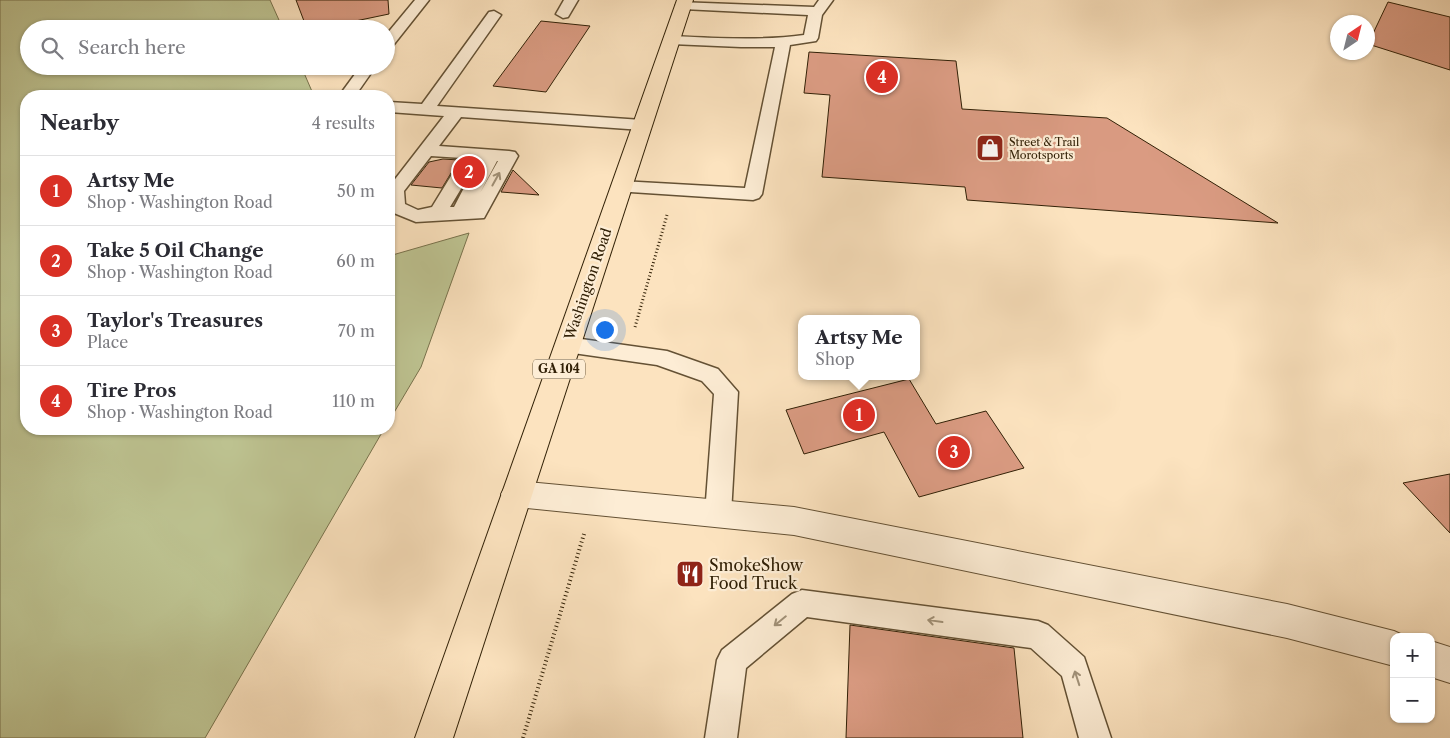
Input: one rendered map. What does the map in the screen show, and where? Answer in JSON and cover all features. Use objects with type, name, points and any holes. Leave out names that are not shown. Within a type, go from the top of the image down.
[{"type":"main road","name":"Washington Road","points":[[434,738],[684,2]]},
{"type":"street","points":[[517,494],[804,523],[1286,621],[1390,648]]},
{"type":"street","points":[[1435,660],[1450,665]]},
{"type":"lane","points":[[395,34],[422,0]]},
{"type":"lane","points":[[563,14],[571,0]]},
{"type":"lane","points":[[684,2],[822,5]]},
{"type":"lane","points":[[671,40],[741,43],[783,42],[811,38],[815,15],[822,5]]},
{"type":"lane","points":[[426,110],[494,15]]},
{"type":"lane","points":[[621,187],[753,194],[783,42]]},
{"type":"lane","points":[[352,90],[363,75]]},
{"type":"lane","points":[[395,107],[642,125]]},
{"type":"lane","points":[[426,150],[509,156],[477,214],[416,216],[396,207],[395,191],[426,150],[456,112]]},
{"type":"lane","points":[[416,216],[438,212],[483,154]]},
{"type":"lane","points":[[567,346],[659,357],[710,375],[726,392],[718,514]]},
{"type":"lane","points":[[721,738],[732,660],[802,603],[1038,635],[1074,667],[1094,731]]},
{"type":"path","points":[[628,353],[674,190]]},
{"type":"path","points":[[523,738],[593,502]]},
{"type":"green space","points":[[0,0],[270,0],[279,20],[20,20],[20,75],[305,75],[311,90],[20,90],[20,435],[381,435],[205,738],[0,738]]},
{"type":"green space","points":[[469,233],[421,367],[395,411],[395,254]]},
{"type":"building","points":[[296,0],[388,0],[389,14],[360,20],[304,20]]},
{"type":"building","points":[[1388,2],[1450,17],[1450,70],[1375,46],[1375,29]]},
{"type":"building","points":[[541,21],[590,26],[546,92],[493,86]]},
{"type":"building","name":"Street & Trail Morotsports","points":[[809,52],[956,61],[962,109],[1107,118],[1278,223],[967,200],[965,187],[822,177],[830,95],[804,93]]},
{"type":"building","points":[[443,159],[459,160],[442,188],[411,185],[429,162]]},
{"type":"building","points":[[513,170],[539,195],[501,192]]},
{"type":"building","points":[[910,380],[936,424],[986,411],[1024,468],[919,497],[884,432],[804,454],[786,410]]},
{"type":"building","points":[[1450,474],[1450,533],[1403,483]]},
{"type":"building","points":[[850,625],[1014,648],[1023,738],[846,738]]},
{"type":"place","name":"Tire Pros","points":[[882,77]]},
{"type":"place","name":"Street & Trail Morotsports","points":[[990,148]]},
{"type":"place","name":"Take 5 Oil Change","points":[[469,172]]},
{"type":"place","name":"Artsy Me","points":[[859,415]]},
{"type":"place","name":"Taylor's Treasures","points":[[954,452]]},
{"type":"place","name":"SmokeShow Food Truck","points":[[690,574]]}]
